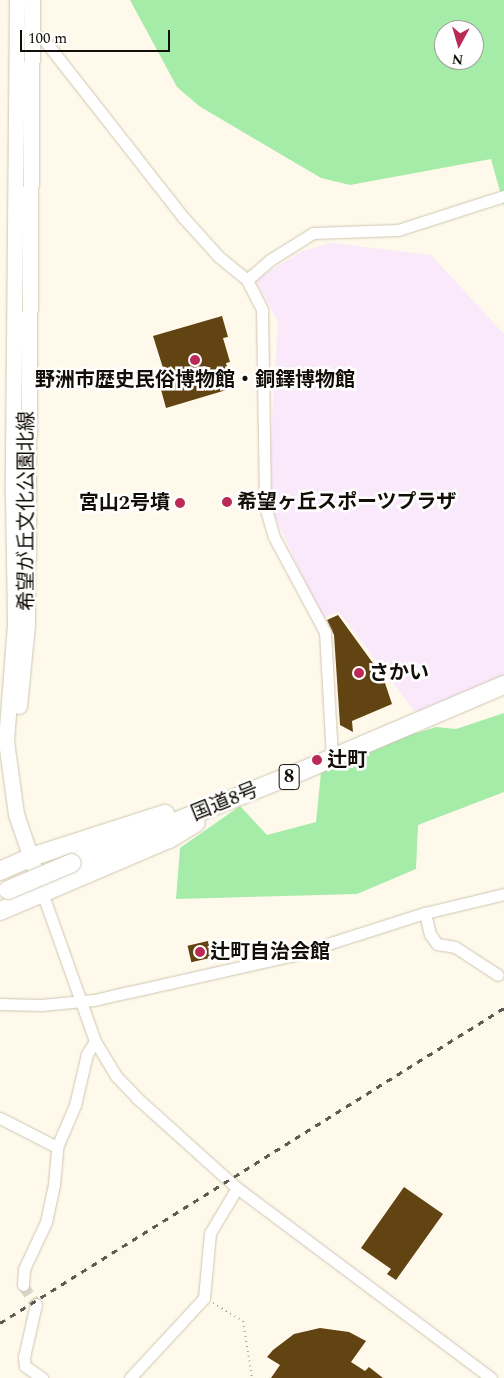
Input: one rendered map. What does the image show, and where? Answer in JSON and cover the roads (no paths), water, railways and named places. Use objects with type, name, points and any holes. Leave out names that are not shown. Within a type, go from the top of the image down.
[{"type":"highway","name":"国道8号","points":[[4,891],[222,803],[504,685]]},
{"type":"highway","points":[[0,871],[31,857],[170,813],[222,803]]},
{"type":"highway","points":[[0,911],[43,895],[169,838],[222,803]]},
{"type":"main road","name":"希望が丘文化公園北線","points":[[17,0],[24,30],[27,625],[10,782],[16,814],[43,895]]},
{"type":"main road","name":"希望が丘文化公園北線","points":[[24,30],[32,0]]},
{"type":"street","points":[[24,30],[45,41],[182,217],[219,257],[247,280],[262,310],[265,335],[265,506],[274,537],[325,632],[332,756]]},
{"type":"street","points":[[247,280],[270,260],[313,233],[398,230],[504,196]]},
{"type":"street","points":[[0,1004],[22,1005],[81,1001],[290,956],[424,913],[504,894]]},
{"type":"street","points":[[43,895],[95,1041],[116,1076],[137,1098],[237,1188],[488,1377]]},
{"type":"street","points":[[424,913],[430,934],[437,944],[455,947],[498,975]]},
{"type":"street","points":[[23,1285],[24,1269],[46,1222],[54,1185],[57,1147],[75,1105],[87,1054],[95,1041]]},
{"type":"street","points":[[0,1118],[57,1147]]},
{"type":"street","points":[[130,1378],[204,1298],[210,1233],[237,1188]]},
{"type":"street","points":[[36,1304],[24,1357],[25,1366],[42,1378]]},
{"type":"tunnel","points":[[23,1285],[36,1304]]},
{"type":"railway","points":[[0,1323],[504,1008]]},
{"type":"place","name":"野洲市歴史民俗博物館・銅鐸博物館","points":[[195,360]]},
{"type":"place","name":"希望ヶ丘スポーツプラザ","points":[[227,502]]},
{"type":"place","name":"宮山2号墳","points":[[180,503]]},
{"type":"place","name":"さかい","points":[[359,673]]},
{"type":"place","name":"辻町","points":[[317,760]]},
{"type":"place","name":"辻町自治会館","points":[[200,952]]}]
